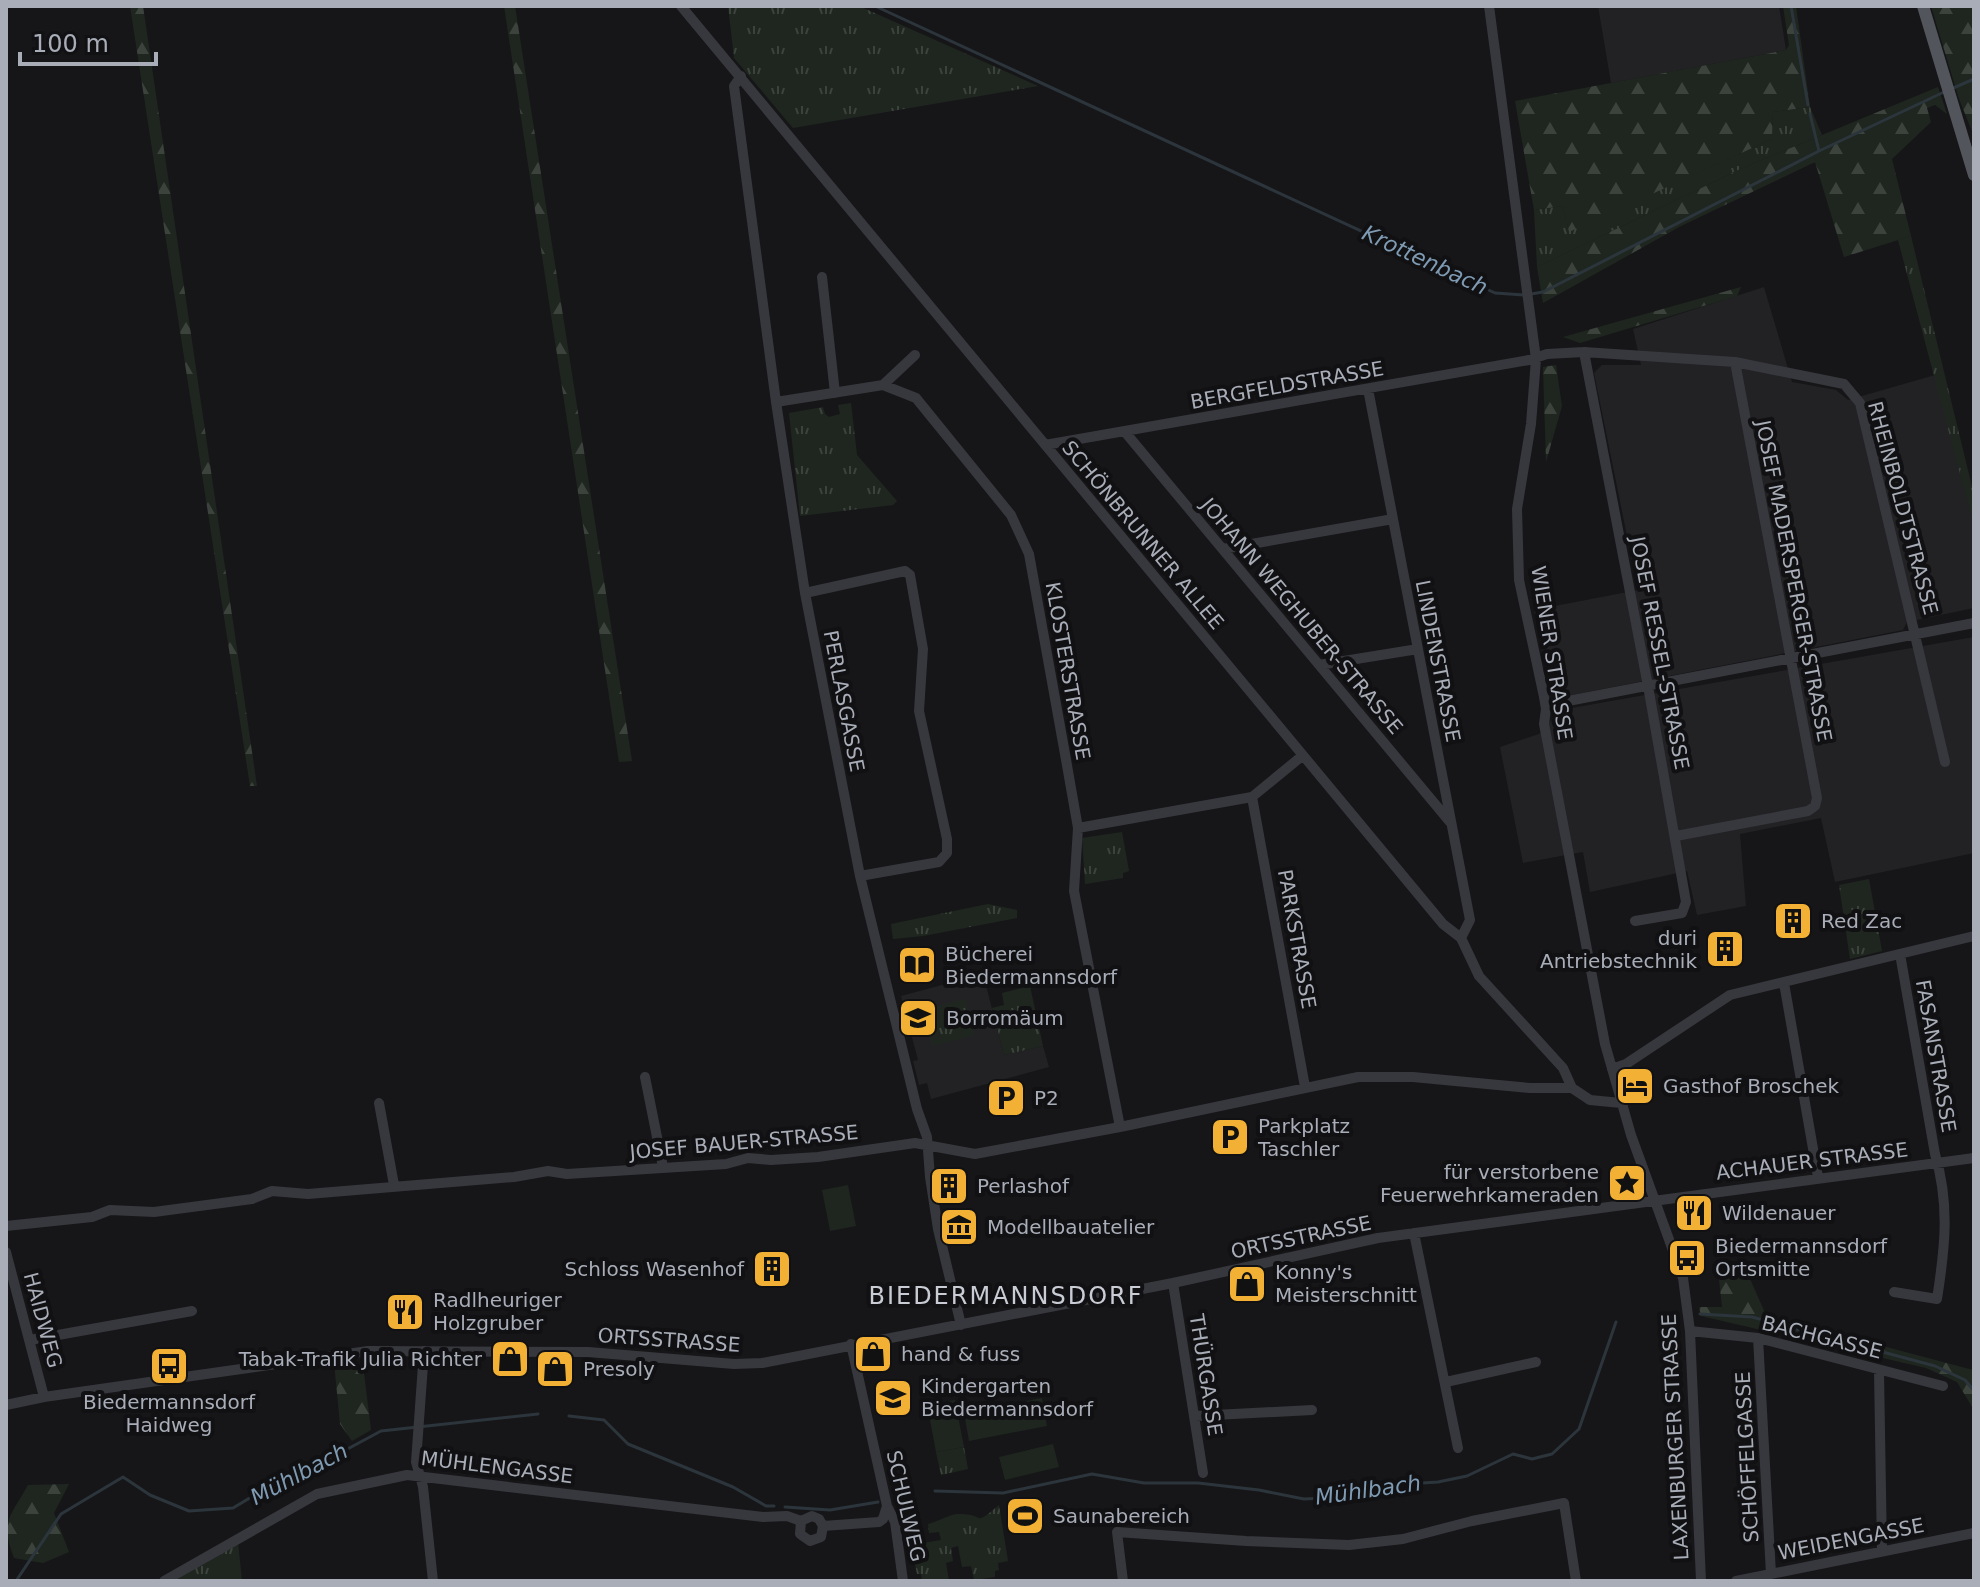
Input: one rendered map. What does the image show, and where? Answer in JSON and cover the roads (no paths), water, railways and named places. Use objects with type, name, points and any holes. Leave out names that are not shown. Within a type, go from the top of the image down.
[{"type":"main road","points":[[1923,6],[1974,175]]},
{"type":"street","name":"SCHÖNBRUNNER ALLEE","points":[[681,6],[1302,756],[1443,924],[1461,938],[1479,976],[1563,1068],[1572,1088]]},
{"type":"street","name":"WIENER STRASSE","points":[[1489,6],[1536,359],[1531,424],[1517,509],[1519,580],[1546,709],[1544,724],[1612,1069],[1656,1200]]},
{"type":"street","name":"PERLASGASSE","points":[[741,76],[734,86],[805,593],[860,876],[928,1144],[938,1229],[961,1325]]},
{"type":"street","points":[[822,277],[835,393]]},
{"type":"street","name":"RHEINBOLDTSTRASSE","points":[[1536,359],[1547,354],[1584,352],[1735,362],[1844,384],[1860,403],[1945,762]]},
{"type":"street","name":"JOSEF RESSEL-STRASSE","points":[[1584,352],[1686,902],[1682,913],[1635,921]]},
{"type":"street","points":[[776,402],[883,385],[915,355]]},
{"type":"street","name":"BERGFELDSTRASSE","points":[[1045,445],[1536,359]]},
{"type":"street","name":"JOSEF MADERSPERGER-STRASSE","points":[[1676,836],[1808,811],[1815,806],[1817,798],[1735,362]]},
{"type":"street","name":"KLOSTERSTRASSE","points":[[883,385],[916,398],[1011,515],[1029,554],[1078,828],[1074,891],[1120,1127]]},
{"type":"street","name":"LINDENSTRASSE","points":[[1368,389],[1470,920],[1461,938]]},
{"type":"street","name":"JOHANN WEGHUBER-STRASSE","points":[[1125,432],[1451,823]]},
{"type":"street","points":[[1223,549],[1393,519]]},
{"type":"street","points":[[805,593],[905,571],[910,575],[923,649],[919,711],[947,839],[947,853],[939,862],[860,876]]},
{"type":"street","points":[[1546,709],[1568,701],[1974,623]]},
{"type":"street","points":[[1319,665],[1418,649]]},
{"type":"street","points":[[1078,828],[1252,797],[1302,756]]},
{"type":"street","name":"PARKSTRASSE","points":[[1252,797],[1305,1087]]},
{"type":"street","points":[[1612,1069],[1626,1064],[1730,995],[1974,936]]},
{"type":"street","name":"FASANSTRASSE","points":[[1894,1292],[1937,1299],[1946,1238],[1943,1180],[1900,954]]},
{"type":"street","points":[[1784,983],[1818,1177]]},
{"type":"street","points":[[645,1077],[663,1167]]},
{"type":"street","name":"JOSEF BAUER-STRASSE","points":[[6,1226],[92,1217],[110,1210],[154,1212],[252,1199],[272,1191],[308,1194],[514,1177],[548,1171],[567,1174],[726,1164],[748,1158],[818,1157],[915,1143],[975,1154],[1358,1077],[1413,1077],[1530,1088],[1572,1088],[1590,1100],[1621,1103]]},
{"type":"street","points":[[379,1103],[394,1185]]},
{"type":"street","name":"ACHAUER STRASSE","points":[[1656,1200],[1974,1158]]},
{"type":"street","name":"ORTSSTRASSE","points":[[6,1405],[368,1351],[588,1352],[734,1364],[762,1363],[1173,1283],[1378,1238],[1656,1200]]},
{"type":"street","name":"LAXENBURGER STRASSE","points":[[1656,1200],[1683,1278],[1690,1331],[1701,1581]]},
{"type":"street","points":[[1414,1233],[1458,1448]]},
{"type":"street","name":"HAIDWEG","points":[[6,1252],[44,1397]]},
{"type":"street","name":"THÜRGASSE","points":[[1173,1283],[1203,1473]]},
{"type":"street","points":[[30,1340],[192,1311]]},
{"type":"street","name":"BACHGASSE","points":[[1690,1331],[1758,1338],[1943,1386]]},
{"type":"street","name":"SCHÖFFELGASSE","points":[[1758,1338],[1771,1574]]},
{"type":"street","name":"SCHULWEG","points":[[851,1344],[886,1502],[895,1522],[903,1581]]},
{"type":"street","points":[[424,1351],[416,1462],[421,1476],[433,1581]]},
{"type":"street","points":[[1446,1382],[1536,1362]]},
{"type":"street","points":[[1879,1371],[1882,1551]]},
{"type":"street","points":[[1195,1416],[1312,1410]]},
{"type":"street","name":"MÜHLENGASSE","points":[[164,1581],[317,1494],[407,1475],[763,1517],[787,1516],[801,1521],[812,1516],[819,1519],[823,1526],[821,1537],[810,1541],[800,1534],[801,1521]]},
{"type":"street","name":"MÜHLENGASSE","points":[[823,1526],[879,1522],[883,1519],[886,1502]]},
{"type":"street","points":[[1123,1581],[1117,1532],[1349,1545],[1403,1539],[1564,1503],[1576,1581]]},
{"type":"street","name":"WEIDENGASSE","points":[[1736,1581],[1974,1533]]},
{"type":"waterway","name":"Krottenbach","points":[[875,6],[1495,293],[1524,295]]},
{"type":"waterway","points":[[1791,6],[1808,105]]},
{"type":"waterway","name":"Krottenbach","points":[[1951,89],[1974,79]]},
{"type":"waterway","name":"Krottenbach","points":[[1531,294],[1543,292],[1819,151],[1944,92]]},
{"type":"waterway","points":[[1810,114],[1819,151]]},
{"type":"waterway","name":"Mühlbach","points":[[1700,1314],[1752,1317],[1935,1366],[1965,1380],[1974,1391]]},
{"type":"waterway","name":"Mühlbach","points":[[935,1491],[1003,1493],[1092,1474],[1144,1483],[1198,1483],[1259,1490],[1304,1499],[1343,1497],[1391,1485],[1438,1482],[1467,1476],[1513,1454],[1532,1459],[1552,1454],[1579,1429],[1616,1322]]},
{"type":"waterway","name":"Mühlbach","points":[[16,1581],[61,1514],[123,1477],[150,1495],[189,1511],[233,1508],[270,1486],[314,1467],[381,1431],[538,1414]]},
{"type":"waterway","name":"Mühlbach","points":[[569,1416],[604,1420],[628,1444],[733,1487],[766,1506],[774,1506]]},
{"type":"waterway","name":"Mühlbach","points":[[785,1507],[830,1510],[878,1502]]},
{"type":"place","name":"Red Zac","points":[[1793,921]]},
{"type":"place","name":"duri Antriebstechnik","points":[[1725,949]]},
{"type":"place","name":"Bücherei Biedermannsdorf","points":[[917,965]]},
{"type":"place","name":"Borromäum","points":[[918,1018]]},
{"type":"place","name":"Gasthof Broschek","points":[[1635,1086]]},
{"type":"place","name":"P2","points":[[1006,1098]]},
{"type":"place","name":"Parkplatz Taschler","points":[[1230,1137]]},
{"type":"place","name":"für verstorbene Feuerwehrkameraden","points":[[1627,1183]]},
{"type":"place","name":"Perlashof","points":[[949,1186]]},
{"type":"place","name":"Wildenauer","points":[[1694,1213]]},
{"type":"place","name":"Modellbauatelier","points":[[959,1227]]},
{"type":"place","name":"Biedermannsdorf Ortsmitte","points":[[1687,1258]]},
{"type":"place","name":"Schloss Wasenhof","points":[[772,1269]]},
{"type":"place","name":"Konny's Meisterschnitt","points":[[1247,1284]]},
{"type":"place","name":"Radlheuriger Holzgruber","points":[[405,1312]]},
{"type":"place","name":"hand & fuss","points":[[873,1354]]},
{"type":"place","name":"Tabak-Trafik Julia Richter","points":[[510,1359]]},
{"type":"place","name":"Biedermannsdorf Haidweg","points":[[169,1366]]},
{"type":"place","name":"Presoly","points":[[555,1369]]},
{"type":"place","name":"Kindergarten Biedermannsdorf","points":[[893,1398]]},
{"type":"place","name":"Saunabereich","points":[[1025,1516]]},
{"type":"district","name":"BIEDERMANNSDORF","points":[[1006,1296]]}]
